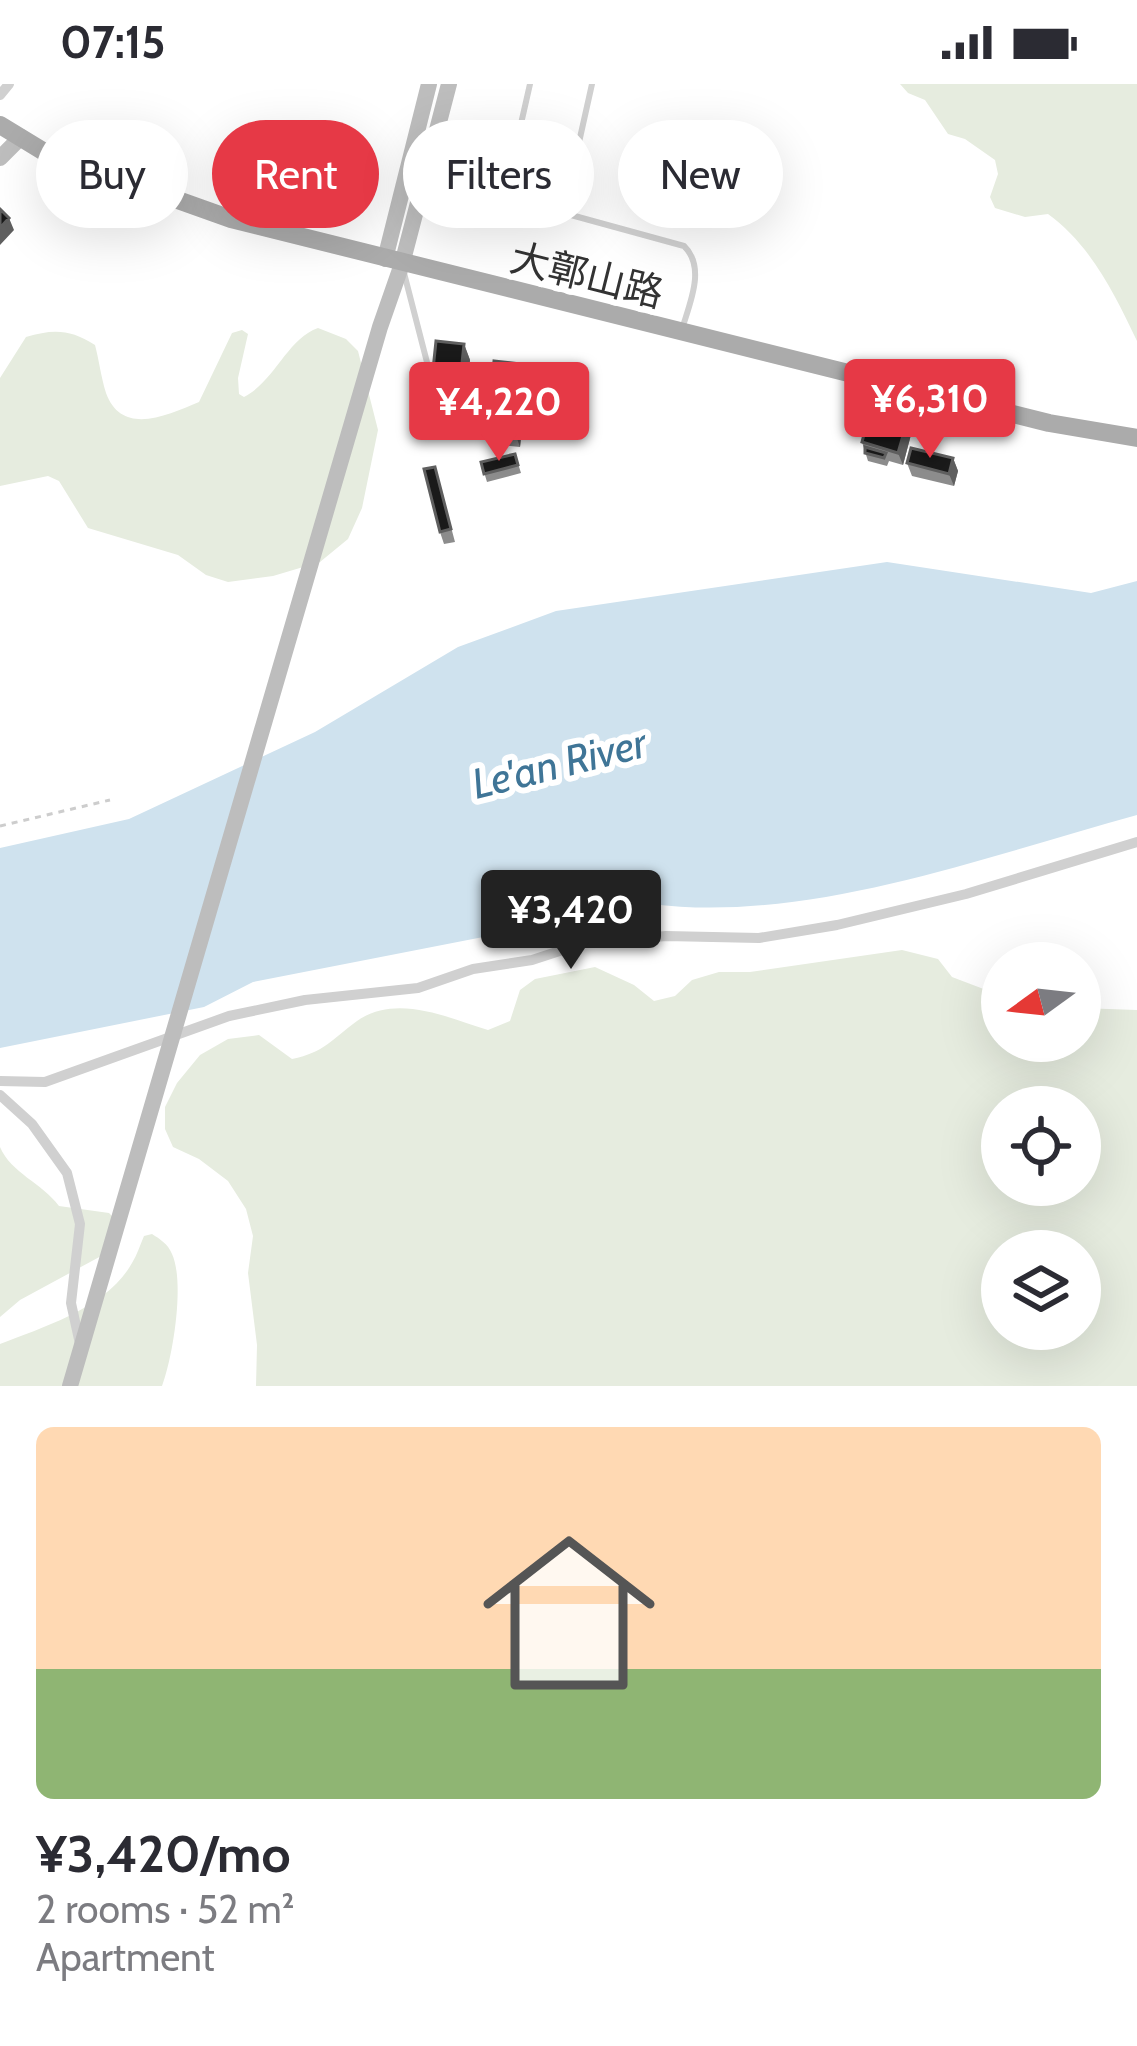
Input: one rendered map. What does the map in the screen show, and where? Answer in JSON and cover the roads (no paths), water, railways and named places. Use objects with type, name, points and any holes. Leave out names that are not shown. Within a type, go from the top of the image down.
[{"type":"main road","name":"大鄣山路","points":[[0,124],[46,153],[231,220],[1049,423],[1137,438]]},
{"type":"street","points":[[0,95],[9,84]]},
{"type":"street","points":[[70,1386],[380,327],[430,84]]},
{"type":"street","points":[[394,261],[449,84]]},
{"type":"street","points":[[0,158],[21,137]]},
{"type":"street","points":[[0,1081],[45,1082],[229,1016],[305,1000],[418,988],[584,943],[666,936],[759,938],[837,925],[966,894],[1137,842]]},
{"type":"street","points":[[0,1095],[32,1124],[67,1173],[80,1224],[71,1303],[80,1344]]},
{"type":"lane","points":[[522,120],[530,84]]},
{"type":"lane","points":[[584,120],[592,84]]},
{"type":"lane","points":[[594,222],[684,246],[692,254],[693,294],[681,332]]},
{"type":"lane","points":[[394,261],[429,370],[426,435]]},
{"type":"water","name":"Le'an River","points":[[887,562],[1091,593],[1137,581],[1137,815],[958,866],[834,895],[711,908],[651,904],[253,982],[204,1007],[0,1048],[0,848],[129,819],[315,732],[458,647],[556,611]]}]
